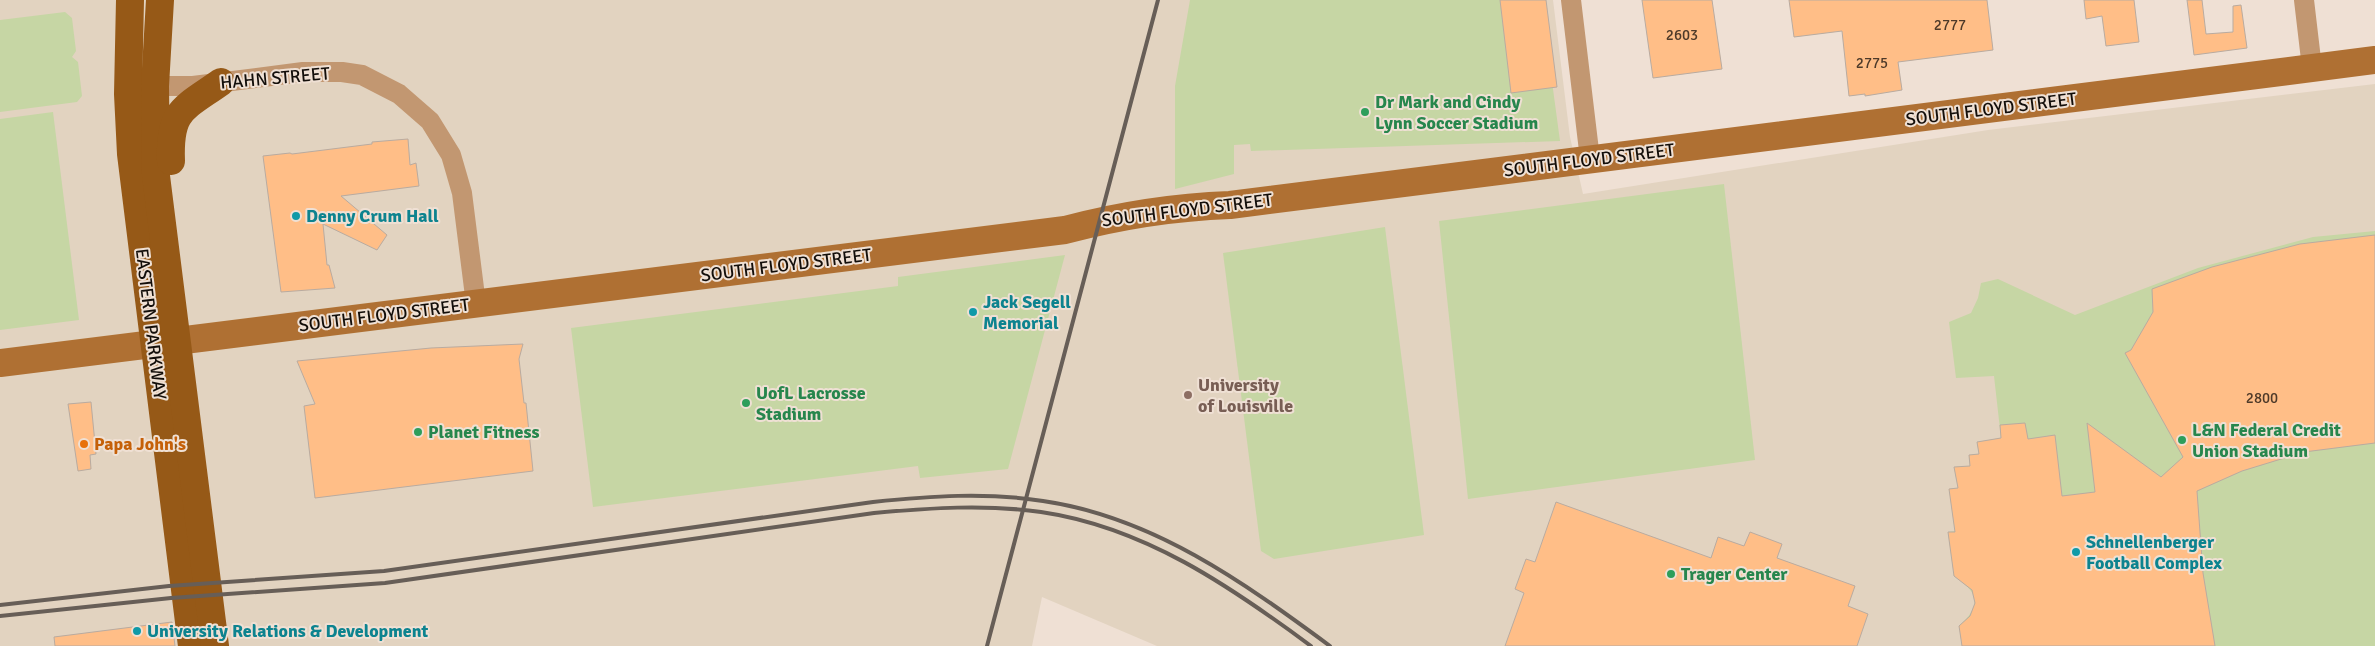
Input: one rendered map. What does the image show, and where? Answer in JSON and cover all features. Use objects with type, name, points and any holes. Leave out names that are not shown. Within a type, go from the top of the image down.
[{"type":"main road","name":"EASTERN PARKWAY","points":[[130,0],[128,94],[130,154],[156,278],[215,646]]},
{"type":"main road","points":[[143,0],[141,27],[146,75],[149,83],[155,86]]},
{"type":"main road","name":"EASTERN PARKWAY","points":[[160,0],[154,146],[162,229],[156,278],[193,646]]},
{"type":"main road","points":[[162,229],[171,174],[170,139],[174,120],[183,108],[221,82]]},
{"type":"street","points":[[1570,0],[1590,160]]},
{"type":"street","points":[[2304,0],[2312,68]]},
{"type":"street","name":"SOUTH FLOYD STREET","points":[[0,363],[1065,230],[1100,221],[1208,206],[1230,205],[1590,160],[2375,60]]},
{"type":"street","name":"HAHN STREET","points":[[155,86],[193,86],[303,72],[342,72],[362,76],[381,83],[415,106],[442,137],[458,174],[476,304]]},
{"type":"street","points":[[155,344],[193,646]]},
{"type":"shaded area","name":"University of Louisville","points":[[0,0],[1553,0],[1570,137],[1583,194],[1988,130],[2375,84],[2375,646],[1157,646],[1042,597],[1032,646],[0,646]]},
{"type":"green space","name":"Dr Mark and Cindy Lynn Soccer Stadium","points":[[1190,0],[1541,0],[1560,141],[1251,151],[1250,144],[1234,145],[1234,174],[1175,189],[1175,86]]},
{"type":"green space","points":[[65,12],[72,18],[76,51],[72,57],[78,62],[82,96],[77,102],[0,112],[0,20]]},
{"type":"green space","points":[[53,112],[79,320],[0,330],[0,119]]},
{"type":"green space","points":[[1724,184],[1755,460],[1468,499],[1439,221]]},
{"type":"green space","points":[[1385,227],[1424,535],[1274,559],[1261,551],[1223,253]]},
{"type":"green space","name":"L&N Federal Credit Union Stadium","points":[[2375,231],[2375,646],[1962,646],[1959,626],[1971,612],[1974,600],[1969,588],[1954,576],[1948,532],[1955,531],[1949,489],[1958,488],[1954,467],[1970,466],[1969,455],[1979,454],[1977,442],[2001,438],[1994,376],[1956,378],[1949,322],[1971,313],[1978,298],[1981,283],[1998,279],[2075,315],[2198,268],[2313,237]]},
{"type":"green space","name":"UofL Lacrosse Stadium","points":[[1065,255],[1008,469],[920,478],[918,466],[593,507],[571,328],[898,286],[898,277]]},
{"type":"building","points":[[1500,0],[1546,0],[1557,87],[1511,93]]},
{"type":"building","points":[[1642,0],[1712,0],[1722,69],[1653,78]]},
{"type":"building","points":[[1789,0],[1987,0],[1993,50],[1898,62],[1902,90],[1865,96],[1865,94],[1849,96],[1842,31],[1794,37]]},
{"type":"building","points":[[2084,0],[2134,0],[2139,42],[2106,46],[2102,16],[2086,19]]},
{"type":"building","points":[[2187,0],[2202,0],[2206,34],[2233,32],[2233,6],[2241,5],[2247,48],[2194,55]]},
{"type":"building","name":"Denny Crum Hall","points":[[408,139],[410,165],[416,163],[419,186],[341,196],[387,235],[377,250],[323,224],[327,265],[329,265],[335,288],[281,292],[263,156]]},
{"type":"building","name":"L&N Federal Credit Union Stadium","points":[[2375,235],[2375,443],[2304,452],[2242,471],[2197,491],[2203,573],[2215,646],[1962,646],[1959,626],[1970,616],[1975,603],[1972,590],[1954,576],[1948,532],[1955,532],[1949,489],[1958,488],[1954,467],[1970,466],[1969,455],[1979,454],[1977,442],[2001,438],[2000,425],[2025,423],[2028,439],[2055,435],[2062,496],[2095,492],[2087,423],[2161,477],[2183,457],[2125,353],[2131,350],[2153,312],[2152,289],[2212,267],[2300,244]]},
{"type":"building","name":"Planet Fitness","points":[[523,344],[519,359],[533,471],[315,498],[304,406],[315,404],[297,361],[431,348]]},
{"type":"building","name":"Papa John's","points":[[91,402],[96,454],[90,455],[91,469],[78,471],[68,404]]},
{"type":"building","name":"Trager Center","points":[[1556,502],[1711,558],[1718,537],[1744,546],[1750,532],[1782,544],[1777,558],[1855,586],[1848,606],[1868,614],[1857,646],[1505,646],[1524,593],[1515,589],[1526,559],[1535,562]]},
{"type":"building","name":"University Relations & Development","points":[[172,622],[175,646],[55,646],[54,637]]},
{"type":"railway","points":[[987,646],[1158,0]]},
{"type":"railway","points":[[0,605],[169,586],[384,571],[873,502],[916,498],[979,496],[1043,501],[1083,509],[1122,521],[1159,537],[1230,576],[1330,646]]},
{"type":"railway","points":[[0,616],[171,598],[385,583],[874,513],[978,507],[1041,512],[1079,520],[1115,531],[1150,545],[1217,581],[1311,646]]},
{"type":"place","name":"Dr Mark and Cindy Lynn Soccer Stadium","points":[[1365,112]]},
{"type":"place","name":"Denny Crum Hall","points":[[296,216]]},
{"type":"place","name":"Jack Segell Memorial","points":[[973,312]]},
{"type":"place","name":"University of Louisville","points":[[1188,395]]},
{"type":"place","name":"UofL Lacrosse Stadium","points":[[746,403]]},
{"type":"place","name":"Planet Fitness","points":[[418,432]]},
{"type":"place","name":"L&N Federal Credit Union Stadium","points":[[2182,440]]},
{"type":"place","name":"Papa John's","points":[[84,444]]},
{"type":"place","name":"Schnellenberger Football Complex","points":[[2076,552]]},
{"type":"place","name":"Trager Center","points":[[1671,574]]},
{"type":"place","name":"University Relations & Development","points":[[137,631]]}]
